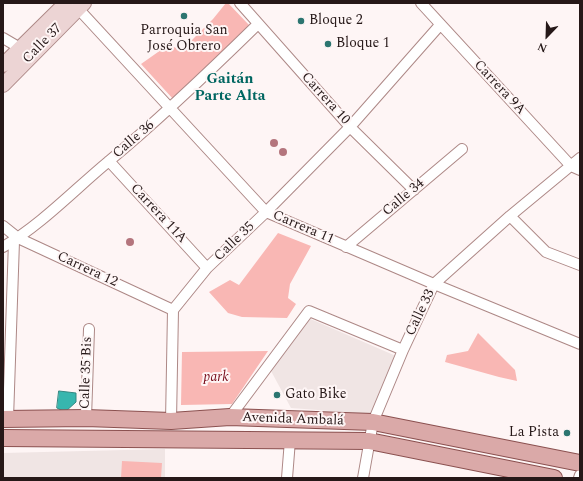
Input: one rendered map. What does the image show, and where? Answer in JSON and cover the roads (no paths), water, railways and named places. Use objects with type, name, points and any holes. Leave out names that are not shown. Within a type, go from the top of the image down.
[{"type":"main road","name":"Calle 37","points":[[3,65],[20,48],[75,4]]},
{"type":"main road","name":"Calle 37","points":[[3,85],[75,4]]},
{"type":"main road","name":"Avenida Ambalá","points":[[5,419],[86,418],[171,421],[230,417],[373,422],[580,463]]},
{"type":"main road","points":[[110,419],[112,439]]},
{"type":"main road","name":"Avenida Ambalá","points":[[3,438],[369,441],[554,478]]},
{"type":"street","name":"Carrera 10","points":[[240,3],[350,127],[414,190]]},
{"type":"street","name":"Carrera 9A","points":[[421,3],[440,25],[576,168]]},
{"type":"street","name":"Carrera 11","points":[[75,4],[266,212],[434,284],[580,344]]},
{"type":"street","name":"Calle 36","points":[[3,248],[69,198],[109,161],[171,108],[258,24]]},
{"type":"street","name":"Calle 35","points":[[173,310],[207,268],[266,212],[350,127],[440,25]]},
{"type":"street","points":[[3,38],[20,48]]},
{"type":"street","name":"Calle 34","points":[[346,247],[462,149]]},
{"type":"street","name":"Calle 33","points":[[363,478],[373,422],[403,350],[434,284],[510,216],[576,168],[580,158]]},
{"type":"street","name":"Carrera 11A","points":[[109,161],[207,268]]},
{"type":"street","points":[[510,216],[546,252],[580,265]]},
{"type":"street","name":"Carrera 12","points":[[3,226],[16,239],[173,310]]},
{"type":"street","points":[[5,419],[16,239]]},
{"type":"street","points":[[171,421],[173,310]]},
{"type":"street","points":[[230,417],[309,311],[403,350]]},
{"type":"street","name":"Calle 35 Bis","points":[[86,418],[89,329]]},
{"type":"street","points":[[287,478],[290,440]]},
{"type":"water","points":[[59,391],[76,393],[76,402],[65,412],[57,408]]},
{"type":"place","name":"Parroquia San José Obrero","points":[[184,16]]},
{"type":"place","name":"Bloque 2","points":[[301,21]]},
{"type":"place","name":"Bloque 1","points":[[328,44]]},
{"type":"place","name":"Gato Bike","points":[[277,395]]},
{"type":"place","name":"La Pista","points":[[567,433]]},
{"type":"district","name":"Gaitán Parte Alta","points":[[230,88]]},
{"type":"park label","name":"park","points":[[216,378]]}]
